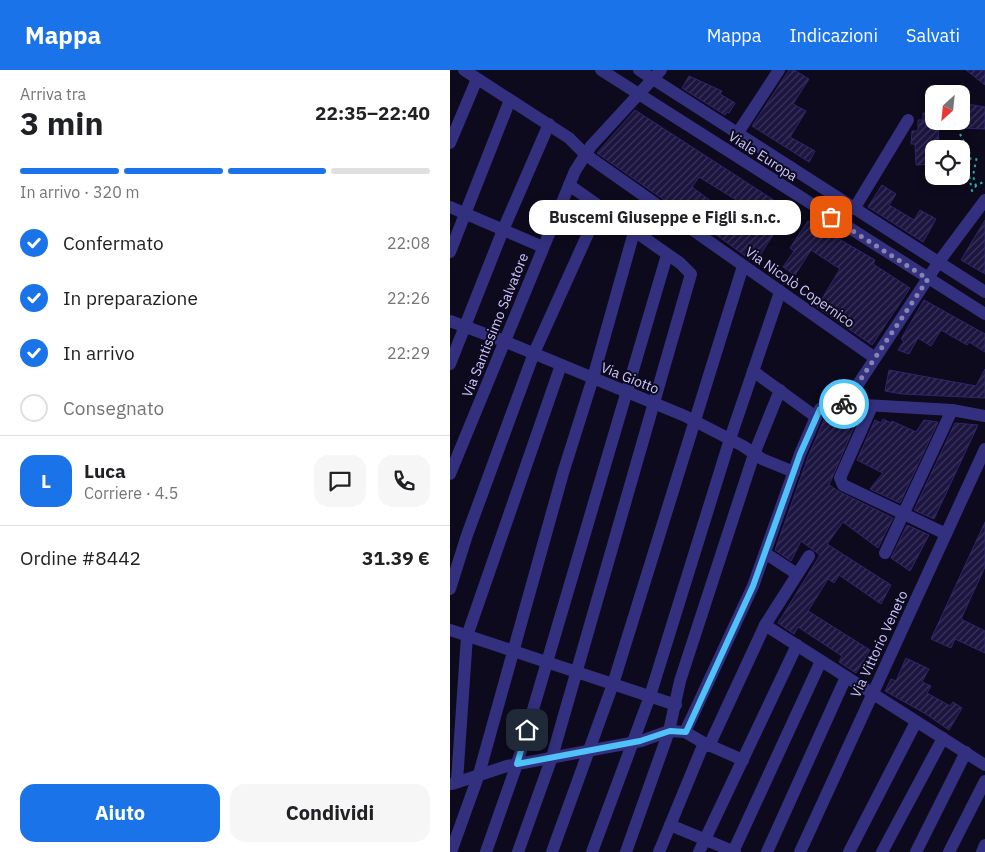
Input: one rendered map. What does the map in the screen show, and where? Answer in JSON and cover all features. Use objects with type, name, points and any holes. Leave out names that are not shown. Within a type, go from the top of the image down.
[{"type":"street","name":"Via Nicolò Copernico","points":[[464,70],[569,138],[586,155],[875,358]]},
{"type":"street","name":"Viale Europa","points":[[601,70],[985,314]]},
{"type":"street","name":"Viale Europa","points":[[639,70],[657,74],[736,134],[985,292]]},
{"type":"street","points":[[736,134],[779,70]]},
{"type":"street","name":"Via Santissimo Salvatore","points":[[452,466],[569,185],[586,155],[657,74]]},
{"type":"street","points":[[450,144],[477,79]]},
{"type":"street","points":[[450,252],[510,100]]},
{"type":"street","points":[[854,209],[908,120]]},
{"type":"street","points":[[450,364],[503,230],[548,124]]},
{"type":"street","points":[[518,852],[552,756],[691,274],[680,263],[569,185]]},
{"type":"street","points":[[844,404],[938,263],[985,200]]},
{"type":"street","points":[[450,207],[543,247]]},
{"type":"street","points":[[450,589],[467,535],[534,354],[600,207]]},
{"type":"street","points":[[451,852],[480,774],[563,473],[593,378],[634,232]]},
{"type":"street","points":[[486,852],[517,764],[667,254]]},
{"type":"street","points":[[552,852],[613,684],[693,420],[743,266]]},
{"type":"street","points":[[592,852],[650,696],[730,439],[780,292]]},
{"type":"street","name":"Via Giotto","points":[[450,321],[504,341],[693,420],[730,439],[762,459],[794,472]]},
{"type":"street","points":[[561,365],[467,636],[453,783],[517,764],[634,742],[670,731],[686,732],[706,745],[743,760]]},
{"type":"street","points":[[753,371],[818,413]]},
{"type":"street","points":[[626,852],[670,731],[680,681],[754,454],[780,390]]},
{"type":"street","points":[[686,732],[731,635],[765,553],[794,472],[818,413],[830,403],[952,410],[985,416]]},
{"type":"street","points":[[872,406],[840,478],[843,485],[946,534]]},
{"type":"street","points":[[885,552],[952,410]]},
{"type":"street","name":"Via Vittorio Veneto","points":[[800,852],[985,449]]},
{"type":"street","points":[[765,553],[797,574]]},
{"type":"street","points":[[659,852],[706,745],[765,625],[809,556]]},
{"type":"street","points":[[765,625],[985,765]]},
{"type":"street","points":[[450,630],[676,705]]},
{"type":"street","points":[[702,846],[797,645]]},
{"type":"street","points":[[670,825],[702,846],[734,852],[821,661]]},
{"type":"street","points":[[767,852],[846,677]]},
{"type":"street","points":[[849,852],[916,722]]},
{"type":"street","points":[[882,852],[943,738]]},
{"type":"street","points":[[916,852],[966,752]]},
{"type":"street","points":[[949,852],[985,781]]},
{"type":"street","points":[[982,852],[985,845]]},
{"type":"path","points":[[960,134],[963,140]]},
{"type":"path","points":[[976,186],[973,176],[977,156]]},
{"type":"path","points":[[970,180],[972,191],[976,186],[985,181]]},
{"type":"building","points":[[789,70],[794,70],[809,79],[793,104],[806,111],[790,137],[815,151],[809,162],[752,126]]},
{"type":"building","points":[[966,70],[985,70],[985,85]]},
{"type":"building","points":[[689,76],[722,91],[720,94],[735,103],[729,113],[727,112],[725,115],[682,88]]},
{"type":"building","points":[[970,104],[985,107],[985,129],[970,128]]},
{"type":"building","points":[[635,110],[789,210],[755,263],[671,202],[670,204],[597,153]],"holes":[[[699,177],[764,217],[755,234],[692,187]]]},
{"type":"building","points":[[923,113],[925,113],[925,130],[939,130],[938,140],[925,140],[925,164],[916,165],[915,144],[911,144],[912,131],[918,131],[918,120],[923,120]]},
{"type":"building","points":[[882,185],[896,194],[889,205],[914,220],[920,210],[936,219],[923,242],[868,207]]},
{"type":"building","points":[[985,220],[985,274],[961,260]]},
{"type":"building","points":[[808,221],[875,260],[873,264],[910,288],[872,345],[817,307],[840,269],[811,250],[795,275],[783,267],[794,251],[790,248]]},
{"type":"building","points":[[924,300],[985,334],[985,352],[969,342],[967,345],[941,330],[931,346],[918,338],[909,354],[898,350],[904,341],[901,339]]},
{"type":"building","points":[[985,369],[985,398],[902,394],[885,391],[889,370],[976,386]]},
{"type":"building","points":[[832,412],[860,413],[829,485],[893,518],[878,548],[843,522],[827,544],[891,585],[881,604],[839,575],[834,583],[828,579],[808,611],[870,650],[856,673],[839,662],[842,656],[798,627],[794,634],[778,623],[820,555],[801,541],[791,561],[775,550],[808,457],[826,415]]},
{"type":"building","points":[[883,419],[916,432],[924,420],[938,422],[900,503],[870,489],[883,473],[857,460],[875,420],[881,423]]},
{"type":"building","points":[[955,423],[978,425],[934,519],[914,510]]},
{"type":"building","points":[[985,522],[985,567],[961,619],[985,631],[985,653],[955,639],[951,648],[931,639]]},
{"type":"building","points":[[907,525],[929,535],[910,571],[891,558]]},
{"type":"building","points":[[906,658],[929,669],[922,682],[931,686],[927,693],[950,706],[953,702],[962,708],[949,730],[926,714],[885,691],[891,679],[896,681]]},
{"type":"way so far","points":[[831,217],[928,279],[844,404]]},
{"type":"place","name":"Buscemi Giuseppe e Figli s.n.c.","points":[[831,217]]},
{"type":"route","points":[[527,730],[517,764],[640,741],[670,731],[686,732],[753,586],[800,454],[820,409],[830,403],[844,404]]}]
